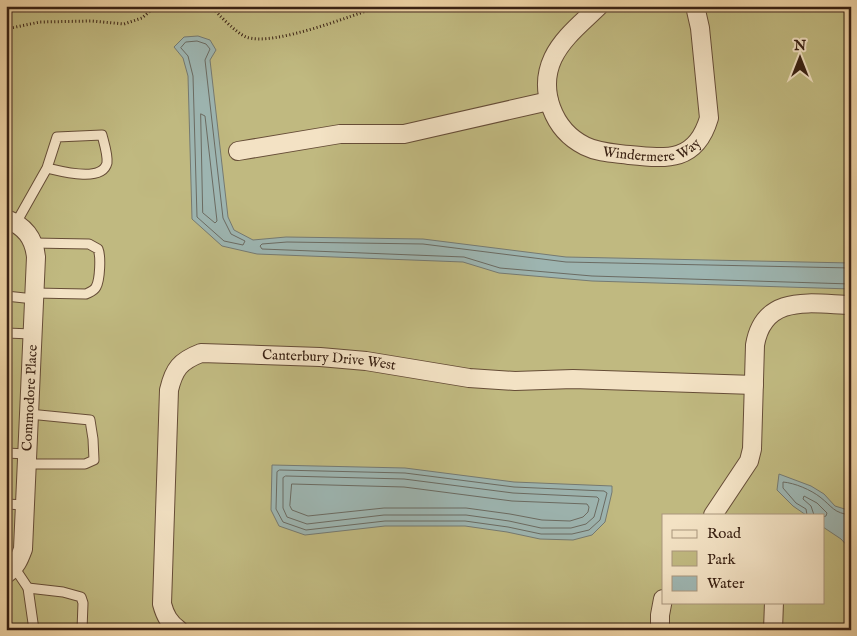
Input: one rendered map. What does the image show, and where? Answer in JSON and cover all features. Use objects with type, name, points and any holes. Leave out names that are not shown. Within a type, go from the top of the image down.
[{"type":"street","name":"Windermere Way","points":[[599,6],[567,38],[553,57],[547,80],[549,101],[558,123],[575,140],[596,150],[661,158],[673,157],[693,146],[706,129],[709,118],[700,28],[695,6]]},
{"type":"street","points":[[238,151],[340,134],[404,134],[549,101]]},
{"type":"street","points":[[11,221],[29,235],[33,242]]},
{"type":"street","name":"Commodore Place","points":[[10,570],[19,560],[23,549],[36,257],[33,242]]},
{"type":"street","points":[[715,514],[749,461],[752,449],[755,345],[757,334],[766,318],[784,306],[795,304],[851,305]]},
{"type":"street","name":"Canterbury Drive West","points":[[179,630],[166,616],[162,604],[168,400],[173,374],[190,357],[201,354],[320,357],[366,361],[469,378],[515,381],[573,379],[754,385]]},
{"type":"street","points":[[660,630],[662,604]]},
{"type":"street","points":[[773,630],[774,604]]},
{"type":"lane","points":[[11,221],[47,168],[57,137],[102,135],[107,161],[104,168],[99,172],[76,174],[47,168]]},
{"type":"lane","points":[[6,296],[86,294],[92,292],[98,284],[100,254],[98,249],[89,244],[33,242]]},
{"type":"lane","points":[[6,333],[32,334]]},
{"type":"lane","points":[[6,453],[27,459],[84,464],[94,460],[90,420],[29,414]]},
{"type":"lane","points":[[6,504],[25,505]]},
{"type":"lane","points":[[10,570],[28,588],[34,630]]},
{"type":"lane","points":[[28,588],[63,592],[81,597],[83,603],[82,630]]},
{"type":"path","points":[[6,29],[40,22],[92,21],[124,24],[142,18],[156,6]]},
{"type":"path","points":[[211,6],[222,18],[246,36],[259,38],[277,38],[382,6]]},
{"type":"green space","points":[[6,6],[851,6],[851,630],[6,630]]},
{"type":"water","points":[[198,36],[210,40],[216,50],[210,60],[228,217],[234,230],[253,240],[286,237],[423,239],[566,257],[851,263],[851,289],[592,281],[499,273],[463,262],[257,254],[222,246],[192,219],[188,76],[183,58],[174,47],[184,37]]},
{"type":"water","points":[[272,465],[405,468],[514,482],[612,486],[612,492],[605,522],[592,535],[573,540],[540,539],[465,526],[385,526],[305,535],[279,526],[271,510]]},
{"type":"water","points":[[779,474],[811,486],[824,494],[835,506],[851,511],[851,550],[841,539],[824,528],[824,514],[805,514],[793,506],[777,490]]}]
